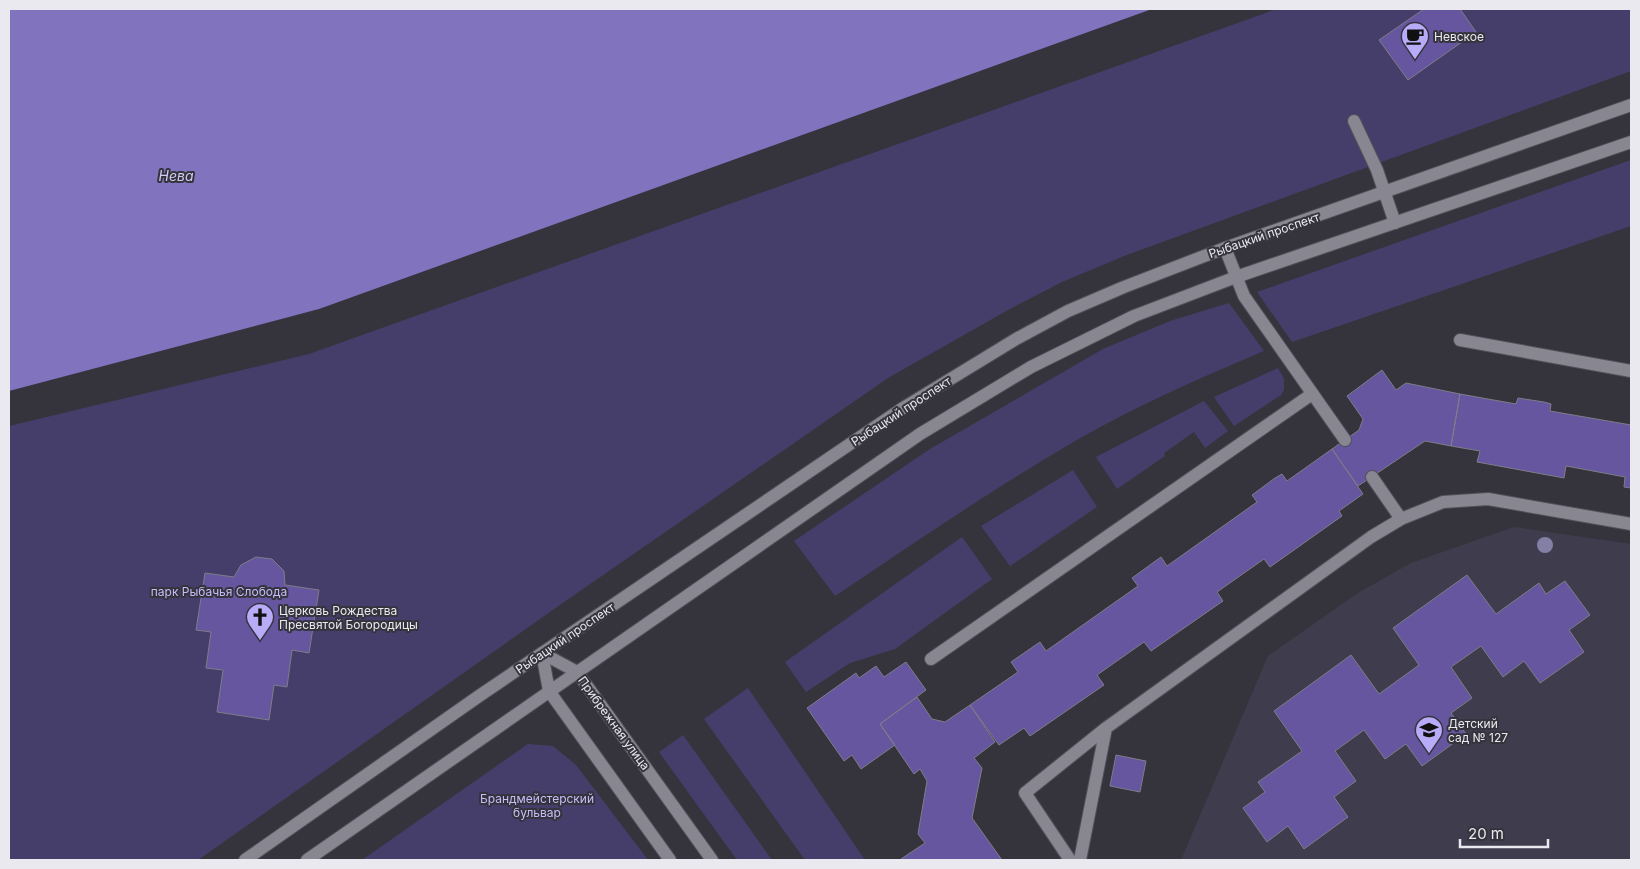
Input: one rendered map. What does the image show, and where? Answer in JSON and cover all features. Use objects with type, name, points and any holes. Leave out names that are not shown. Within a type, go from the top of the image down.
[{"type":"street","name":"Рыбацкий проспект","points":[[252,858],[542,653],[903,408],[1016,339],[1068,311],[1124,287],[1226,248],[1631,105]]},
{"type":"street","points":[[1354,121],[1376,170],[1395,223]]},
{"type":"street","points":[[307,860],[920,434],[1031,366],[1134,316],[1236,277],[1631,142]]},
{"type":"street","points":[[1226,248],[1244,296],[1345,440]]},
{"type":"street","points":[[1460,340],[1631,371]]},
{"type":"street","points":[[932,659],[1312,394]]},
{"type":"street","points":[[1372,477],[1401,519]]},
{"type":"street","points":[[1070,860],[1025,793],[1106,728],[1371,537],[1401,519],[1443,502],[1488,499],[1631,524]]},
{"type":"street","points":[[542,653],[549,691],[670,860]]},
{"type":"street","name":"Прибрежная улица","points":[[542,653],[577,672],[712,860]]},
{"type":"street","points":[[1080,860],[1106,728]]},
{"type":"shaded area","name":"Детский сад № 127","points":[[1514,527],[1631,544],[1631,860],[1181,860],[1268,656],[1358,593],[1411,563]]},
{"type":"green space","name":"парк Рыбачья Слобода","points":[[1277,9],[1631,9],[1631,71],[1124,256],[1062,282],[1008,310],[888,378],[567,600],[198,860],[9,860],[9,426],[309,354]]},
{"type":"green space","points":[[1631,160],[1631,226],[1292,342],[1257,292]]},
{"type":"green space","points":[[1229,303],[1264,351],[1168,393],[1075,441],[984,497],[835,596],[794,541],[930,449],[1103,349],[1170,321]]},
{"type":"green space","points":[[1278,368],[1284,379],[1284,390],[1281,395],[1234,426],[1214,397]]},
{"type":"green space","points":[[1204,401],[1228,431],[1205,448],[1194,432],[1164,453],[1165,456],[1117,489],[1096,457]]},
{"type":"green space","points":[[1073,470],[1097,507],[1010,566],[981,526]]},
{"type":"green space","points":[[962,537],[992,579],[895,649],[850,663],[806,692],[785,662]]},
{"type":"green space","points":[[748,688],[865,860],[805,860],[704,719]]},
{"type":"green space","points":[[683,735],[772,860],[737,860],[659,752]]},
{"type":"green space","name":"Брандмейстерский бульвар","points":[[528,744],[553,746],[576,765],[648,860],[362,860]]},
{"type":"water","name":"Нева","points":[[9,9],[1152,9],[319,309],[9,391]]},
{"type":"building","name":"Невское","points":[[1424,9],[1460,9],[1476,32],[1408,80],[1379,40]]},
{"type":"building","points":[[1382,370],[1396,390],[1406,383],[1460,394],[1451,446],[1425,441],[1358,486],[1332,449],[1359,430],[1363,419],[1347,396]]},
{"type":"building","points":[[1460,394],[1516,404],[1518,398],[1544,402],[1551,404],[1550,411],[1631,425],[1631,488],[1624,487],[1625,477],[1566,466],[1564,478],[1477,462],[1480,451],[1451,446]]},
{"type":"building","points":[[1332,449],[1363,494],[1339,511],[1342,516],[1270,567],[1264,559],[1217,592],[1223,601],[1151,651],[1144,642],[1097,675],[1104,685],[1030,736],[1024,728],[999,745],[970,705],[1018,672],[1011,662],[1040,642],[1046,651],[1138,586],[1132,578],[1161,557],[1167,566],[1257,502],[1252,495],[1275,478],[1282,474],[1287,481]]},
{"type":"building","name":"Церковь Рождества Пресвятой Богородицы","points":[[256,557],[272,559],[284,571],[285,585],[319,590],[309,653],[292,650],[287,687],[274,685],[269,720],[217,712],[223,670],[206,668],[211,632],[196,630],[205,573],[234,577],[241,565]]},
{"type":"building","points":[[1467,575],[1496,614],[1539,583],[1546,594],[1565,581],[1590,615],[1569,630],[1584,652],[1540,683],[1524,661],[1503,677],[1481,646],[1451,667],[1472,698],[1451,713],[1466,734],[1422,766],[1406,744],[1385,759],[1364,730],[1335,751],[1356,781],[1334,797],[1348,817],[1304,849],[1288,826],[1267,842],[1243,808],[1265,792],[1258,782],[1302,751],[1274,711],[1351,655],[1379,694],[1419,665],[1393,628]]},
{"type":"building","points":[[906,662],[926,690],[880,724],[895,745],[861,769],[852,755],[844,761],[807,708],[856,673],[859,678],[876,666],[884,677]]},
{"type":"building","points":[[917,697],[932,719],[945,722],[970,705],[995,742],[974,758],[982,768],[972,818],[1002,860],[901,859],[925,843],[918,834],[927,781],[920,769],[914,774],[880,724]]},
{"type":"building","points":[[1116,755],[1146,761],[1140,792],[1110,786]]},
{"type":"place","name":"Невское","points":[[1415,60]]},
{"type":"place","name":"Церковь Рождества Пресвятой Богородицы","points":[[260,641]]},
{"type":"place","name":"Детский сад № 127","points":[[1429,754]]}]
